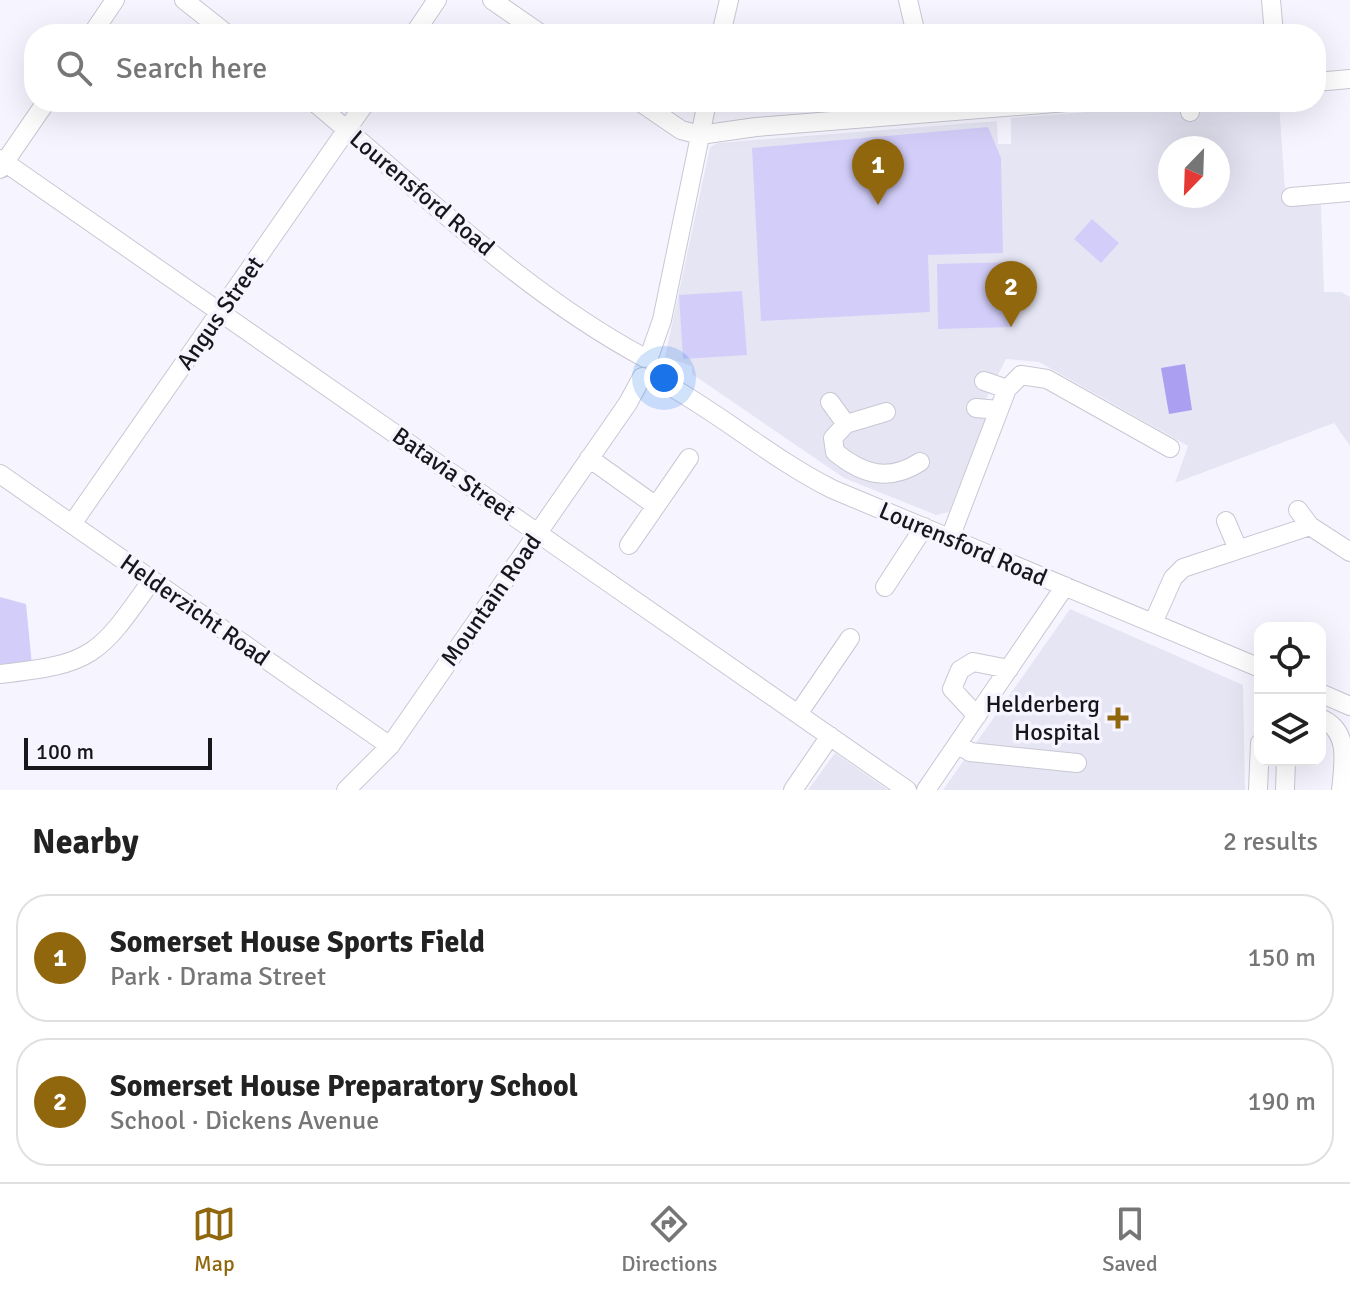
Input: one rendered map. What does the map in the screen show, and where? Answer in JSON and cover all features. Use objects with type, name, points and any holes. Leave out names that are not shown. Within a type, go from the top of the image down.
[{"type":"street","points":[[99,24],[115,0]]},
{"type":"street","points":[[184,0],[214,24]]},
{"type":"street","points":[[421,24],[437,0]]},
{"type":"street","points":[[492,0],[527,24]]},
{"type":"street","points":[[723,24],[729,0]]},
{"type":"street","points":[[908,0],[914,24]]},
{"type":"street","points":[[1271,0],[1273,24]]},
{"type":"street","points":[[1326,81],[1350,79]]},
{"type":"street","points":[[2,164],[39,112]]},
{"type":"street","name":"Lourensford Road","points":[[326,112],[461,229],[651,369],[811,478],[1254,665]]},
{"type":"street","name":"Angus Street","points":[[72,524],[359,112]]},
{"type":"street","points":[[655,112],[681,130],[700,135],[891,112]]},
{"type":"street","points":[[651,369],[705,112]]},
{"type":"street","name":"Batavia Street","points":[[2,164],[221,312],[907,790]]},
{"type":"street","points":[[1291,197],[1350,192]]},
{"type":"street","points":[[651,369],[655,338],[662,320]]},
{"type":"street","points":[[614,341],[638,345],[655,338]]},
{"type":"street","name":"Mountain Road","points":[[347,790],[390,746],[651,369]]},
{"type":"street","points":[[950,538],[1007,389],[1021,375],[1037,374],[1170,448]]},
{"type":"street","points":[[984,381],[1007,389]]},
{"type":"street","points":[[830,402],[846,424]]},
{"type":"street","points":[[976,408],[999,410]]},
{"type":"street","points":[[886,412],[846,424],[833,438],[835,452],[861,469],[894,475],[920,462]]},
{"type":"street","points":[[589,458],[656,506]]},
{"type":"street","points":[[629,545],[689,458]]},
{"type":"street","name":"Helderzicht Road","points":[[0,474],[390,746]]},
{"type":"street","points":[[1298,510],[1310,526],[1350,552]]},
{"type":"street","points":[[1226,521],[1237,547]]},
{"type":"street","points":[[1153,623],[1177,573],[1190,564],[1310,526]]},
{"type":"street","points":[[885,587],[924,527]]},
{"type":"street","points":[[0,674],[54,668],[91,654],[110,640],[152,580]]},
{"type":"street","points":[[926,790],[1065,586]]},
{"type":"street","points":[[798,714],[850,638]]},
{"type":"street","points":[[977,716],[952,689],[955,676],[973,662],[1009,669]]},
{"type":"street","points":[[1322,694],[1350,706]]},
{"type":"street","points":[[1326,721],[1338,728],[1345,744],[1341,790]]},
{"type":"street","points":[[793,790],[830,736]]},
{"type":"street","points":[[958,744],[970,752],[1077,763]]},
{"type":"street","points":[[1258,790],[1259,766]]},
{"type":"street","points":[[1285,790],[1286,766]]},
{"type":"shaded area","points":[[1088,112],[1280,112],[1286,206],[1321,205],[1324,292],[1341,292],[1350,297],[1350,446],[1334,423],[1175,483],[1188,446],[1039,362],[1006,359],[980,411],[987,416],[949,512],[936,515],[844,478],[692,374],[692,366],[665,357],[710,147],[718,143],[997,121],[998,144],[1011,144],[1011,118]]},
{"type":"shaded area","points":[[988,127],[1001,158],[1003,253],[928,255],[930,312],[761,321],[752,148]]},
{"type":"shaded area","points":[[1092,219],[1119,243],[1101,263],[1074,239]]},
{"type":"shaded area","points":[[1012,262],[1013,327],[938,329],[937,264]]},
{"type":"shaded area","points":[[742,291],[747,355],[683,359],[679,295]]},
{"type":"shaded area","points":[[1185,364],[1192,410],[1169,414],[1161,368]]},
{"type":"shaded area","points":[[0,597],[26,604],[32,665],[0,668]]},
{"type":"shaded area","name":"Helderberg Hospital","points":[[1070,609],[1243,685],[1245,790],[943,790]]},
{"type":"shaded area","points":[[835,753],[888,790],[808,790]]},
{"type":"place","name":"Somerset House Sports Field","points":[[878,205]]},
{"type":"place","name":"Somerset House Preparatory School","points":[[1011,327]]},
{"type":"place","name":"Helderberg Hospital","points":[[1118,718]]}]
